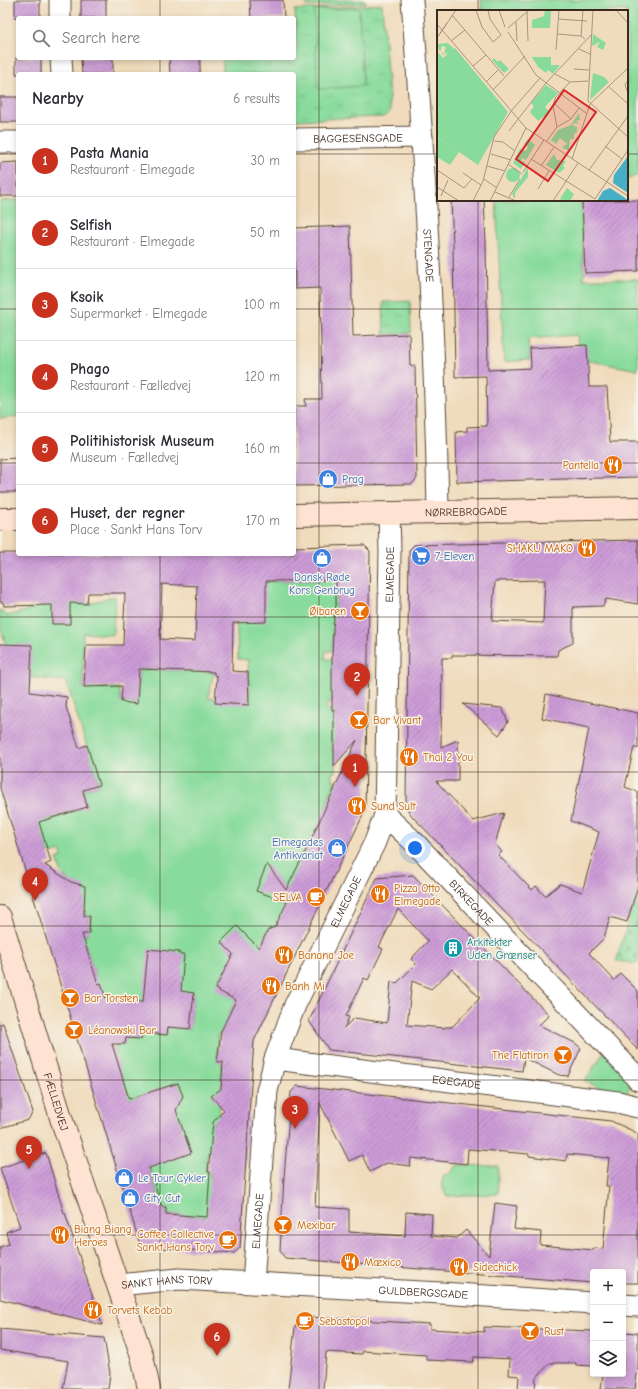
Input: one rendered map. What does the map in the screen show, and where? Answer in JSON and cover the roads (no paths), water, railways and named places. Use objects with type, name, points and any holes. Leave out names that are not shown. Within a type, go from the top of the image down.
[{"type":"street","points":[[60,0],[60,16]]},
{"type":"street","name":"STENGADE","points":[[412,0],[422,137],[436,410],[438,512]]},
{"type":"street","points":[[61,60],[62,72]]},
{"type":"street","name":"BAGGESENSGADE","points":[[296,138],[422,137]]},
{"type":"street","points":[[0,142],[16,142]]},
{"type":"street","name":"NØRREBROGADE","points":[[296,515],[638,508]]},
{"type":"street","name":"ELMEGADE","points":[[253,1283],[267,1091],[275,1059],[295,1005],[375,842],[385,815],[390,552],[389,513]]},
{"type":"street","points":[[0,519],[16,519]]},
{"type":"street","name":"BIRKEGADE","points":[[385,815],[414,842],[631,1070],[638,1080]]},
{"type":"street","name":"FÆLLEDVEJ","points":[[0,917],[62,1121],[118,1285]]},
{"type":"street","name":"EGEGADE","points":[[275,1059],[618,1102],[638,1107]]},
{"type":"street","name":"SANKT HANS TORV","points":[[149,1389],[142,1356],[118,1285],[179,1279],[253,1283]]},
{"type":"street","name":"GULDBERGSGADE","points":[[253,1283],[590,1303]]},
{"type":"street","points":[[626,1305],[638,1306]]},
{"type":"place","name":"Pantella","points":[[613,465]]},
{"type":"place","name":"Prag","points":[[328,479]]},
{"type":"place","name":"SHAKU MAKO","points":[[587,548]]},
{"type":"place","name":"7-Eleven","points":[[421,556]]},
{"type":"place","name":"Dansk Røde Kors Genbrug","points":[[322,558]]},
{"type":"place","name":"Ølbaren","points":[[360,611]]},
{"type":"place","name":"Selfish","points":[[357,696]]},
{"type":"place","name":"Bar Vivant","points":[[359,720]]},
{"type":"place","name":"Thai 2 You","points":[[409,757]]},
{"type":"place","name":"Pasta Mania","points":[[355,787]]},
{"type":"place","name":"Sund Sult","points":[[357,806]]},
{"type":"place","name":"Elmegades Antikvariat","points":[[337,848]]},
{"type":"place","name":"Pizza Otto Elmegade","points":[[380,894]]},
{"type":"place","name":"SELVA","points":[[316,897]]},
{"type":"place","name":"Phago","points":[[35,901]]},
{"type":"place","name":"Arkitekter Uden Grænser","points":[[453,948]]},
{"type":"place","name":"Banana Joe","points":[[284,955]]},
{"type":"place","name":"Banh Mi","points":[[271,986]]},
{"type":"place","name":"Bar Torsten","points":[[70,998]]},
{"type":"place","name":"Léanowski Bar","points":[[74,1030]]},
{"type":"place","name":"The Flatiron","points":[[563,1055]]},
{"type":"place","name":"Ksoik","points":[[295,1129]]},
{"type":"place","name":"Politihistorisk Museum","points":[[29,1169]]},
{"type":"place","name":"Le Tour Cykler","points":[[124,1178]]},
{"type":"place","name":"City Cut","points":[[130,1198]]},
{"type":"place","name":"Mexibar","points":[[283,1225]]},
{"type":"place","name":"Biang Biang Heroes","points":[[60,1235]]},
{"type":"place","name":"Coffee Collective Sankt Hans Torv","points":[[228,1240]]},
{"type":"place","name":"Mæxico","points":[[350,1262]]},
{"type":"place","name":"Sidechick","points":[[459,1267]]},
{"type":"place","name":"Torvets Kebab","points":[[93,1310]]},
{"type":"place","name":"Sebastopol","points":[[305,1321]]},
{"type":"place","name":"Rust","points":[[530,1331]]},
{"type":"place","name":"Huset, der regner","points":[[217,1356]]}]
